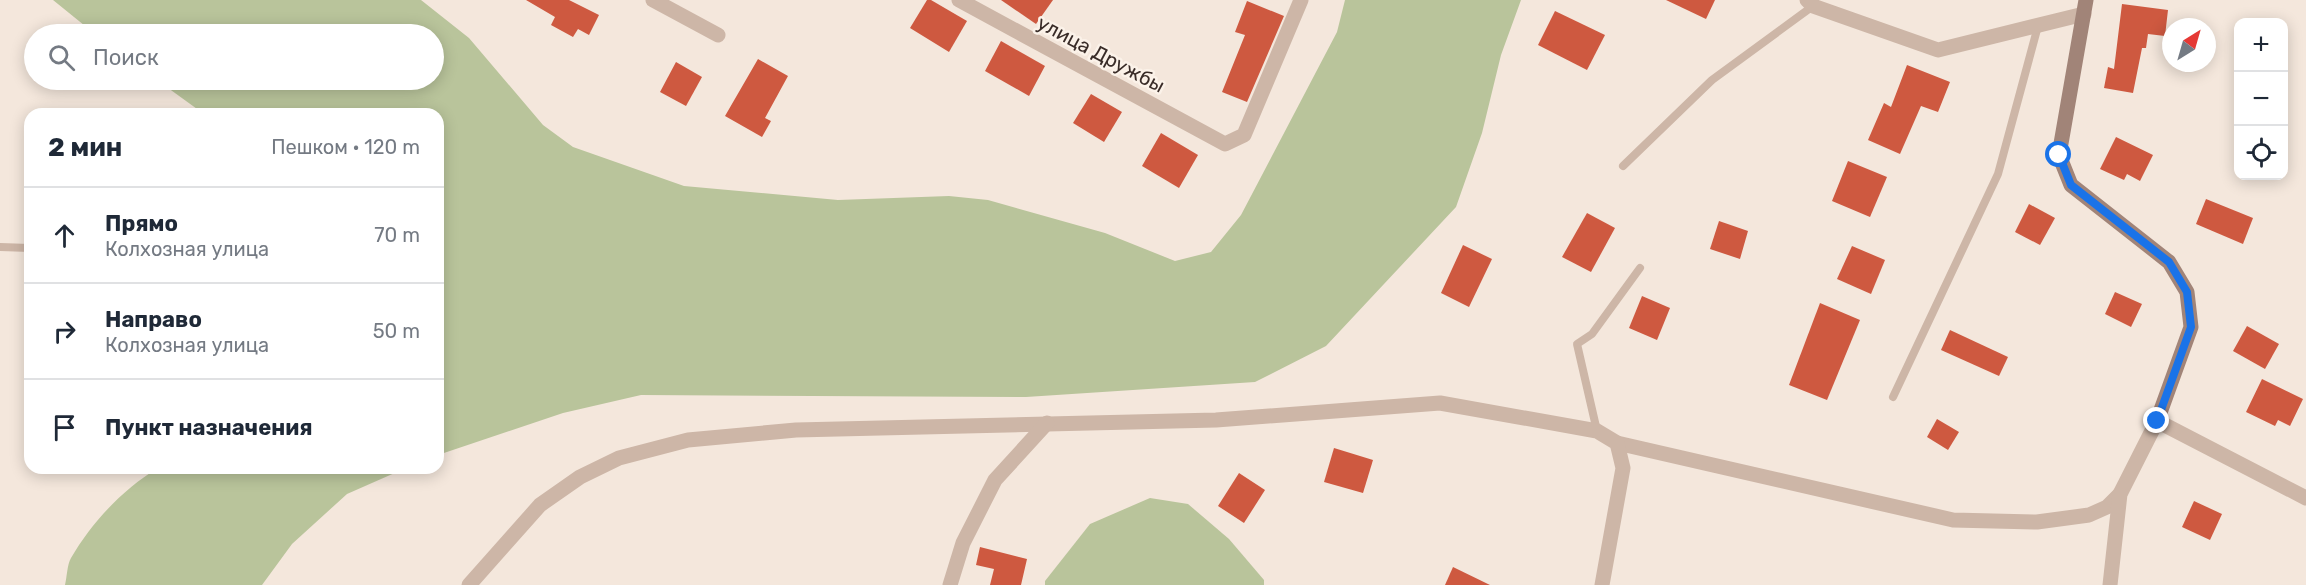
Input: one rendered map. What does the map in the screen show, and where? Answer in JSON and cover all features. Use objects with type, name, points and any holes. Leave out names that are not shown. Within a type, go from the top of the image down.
[{"type":"street","points":[[653,0],[718,35]]},
{"type":"street","name":"улица Дружбы","points":[[968,3],[1225,144],[1244,135],[1301,0]]},
{"type":"street","points":[[1810,3],[1938,50],[2038,26],[2085,7]]},
{"type":"street","points":[[469,585],[540,505],[580,477],[619,458],[688,440],[796,430],[1216,420],[1440,404],[1597,431],[1617,443],[1953,520],[2037,522],[2089,515],[2107,507],[2120,494],[2157,421],[2191,327],[2187,292],[2169,262],[2071,185],[2059,155],[2085,7]]},
{"type":"street","points":[[2157,421],[2306,498]]},
{"type":"street","points":[[950,585],[963,543],[995,480],[1047,423]]},
{"type":"street","points":[[1602,585],[1623,468],[1617,443]]},
{"type":"street","points":[[2110,585],[2120,494]]},
{"type":"lane","points":[[1623,166],[1712,80],[1810,3]]},
{"type":"lane","points":[[1893,397],[1998,174],[2038,26]]},
{"type":"lane","points":[[0,247],[24,248]]},
{"type":"lane","points":[[1597,431],[1577,344],[1592,334],[1640,268]]},
{"type":"green space","points":[[53,0],[421,0],[469,38],[543,125],[573,147],[684,186],[838,200],[949,196],[988,200],[1105,233],[1175,261],[1211,252],[1241,215],[1337,32],[1345,0],[1521,0],[1501,55],[1482,133],[1456,207],[1326,346],[1255,382],[1026,397],[641,395],[563,413],[444,453],[444,108],[196,108],[171,90],[444,90],[444,24],[83,24]]},
{"type":"green space","points":[[148,474],[392,474],[347,494],[292,544],[262,585],[65,585],[70,561],[79,545],[109,507]]},
{"type":"green space","points":[[1150,498],[1188,504],[1229,539],[1264,580],[1264,585],[1045,585],[1045,581],[1090,524]]},
{"type":"building","points":[[526,0],[569,0],[599,15],[589,35],[578,29],[573,37],[551,25],[555,17]]},
{"type":"building","points":[[927,0],[931,0],[967,21],[949,52],[910,28]]},
{"type":"building","points":[[1001,0],[1053,0],[1036,24]]},
{"type":"building","points":[[1666,0],[1715,0],[1706,19]]},
{"type":"building","points":[[1247,1],[1284,16],[1247,102],[1222,92],[1245,35],[1235,32]]},
{"type":"building","points":[[2122,4],[2168,10],[2167,18],[2162,18],[2162,36],[2148,34],[2146,48],[2142,48],[2133,93],[2104,88],[2108,67],[2114,69]]},
{"type":"building","points":[[1555,11],[1605,35],[1587,70],[1538,45]]},
{"type":"building","points":[[1001,41],[1045,66],[1029,96],[985,71]]},
{"type":"building","points":[[758,59],[788,76],[765,118],[771,121],[762,137],[725,116]]},
{"type":"building","points":[[676,62],[702,77],[686,106],[660,92]]},
{"type":"building","points":[[1907,65],[1950,82],[1938,112],[1921,106],[1900,154],[1868,140],[1884,103],[1891,107]]},
{"type":"building","points":[[1091,94],[1122,112],[1104,142],[1073,123]]},
{"type":"building","points":[[1161,133],[1198,155],[1179,188],[1142,166]]},
{"type":"building","points":[[2116,137],[2153,155],[2140,181],[2127,174],[2124,180],[2100,169]]},
{"type":"building","points":[[1848,161],[1887,177],[1870,217],[1832,201]]},
{"type":"building","points":[[2206,199],[2253,218],[2243,244],[2196,224]]},
{"type":"building","points":[[2029,204],[2055,218],[2040,245],[2015,232]]},
{"type":"building","points":[[1587,213],[1615,228],[1591,272],[1562,257]]},
{"type":"building","points":[[1719,221],[1748,231],[1740,259],[1710,249]]},
{"type":"building","points":[[1463,245],[1492,259],[1469,307],[1441,293]]},
{"type":"building","points":[[1852,246],[1885,260],[1871,294],[1837,279]]},
{"type":"building","points":[[2115,292],[2142,304],[2131,327],[2105,314]]},
{"type":"building","points":[[1642,296],[1670,308],[1657,340],[1629,328]]},
{"type":"building","points":[[1820,303],[1860,320],[1827,400],[1789,385]]},
{"type":"building","points":[[2247,326],[2279,344],[2265,369],[2233,351]]},
{"type":"building","points":[[1950,330],[2008,357],[1999,376],[1941,350]]},
{"type":"building","points":[[2262,379],[2303,399],[2290,426],[2278,420],[2275,426],[2246,412]]},
{"type":"building","points":[[1937,419],[1959,432],[1948,450],[1927,437]]},
{"type":"building","points":[[1334,448],[1373,460],[1363,493],[1324,482]]},
{"type":"building","points":[[1239,473],[1265,490],[1244,523],[1218,506]]},
{"type":"building","points":[[2194,501],[2222,514],[2210,540],[2182,527]]},
{"type":"building","points":[[980,547],[1027,559],[1021,585],[990,585],[994,569],[976,565]]},
{"type":"building","points":[[1453,567],[1490,585],[1445,585]]},
{"type":"route","points":[[2059,155],[2071,185],[2169,262],[2187,292],[2191,327],[2157,421]]}]
